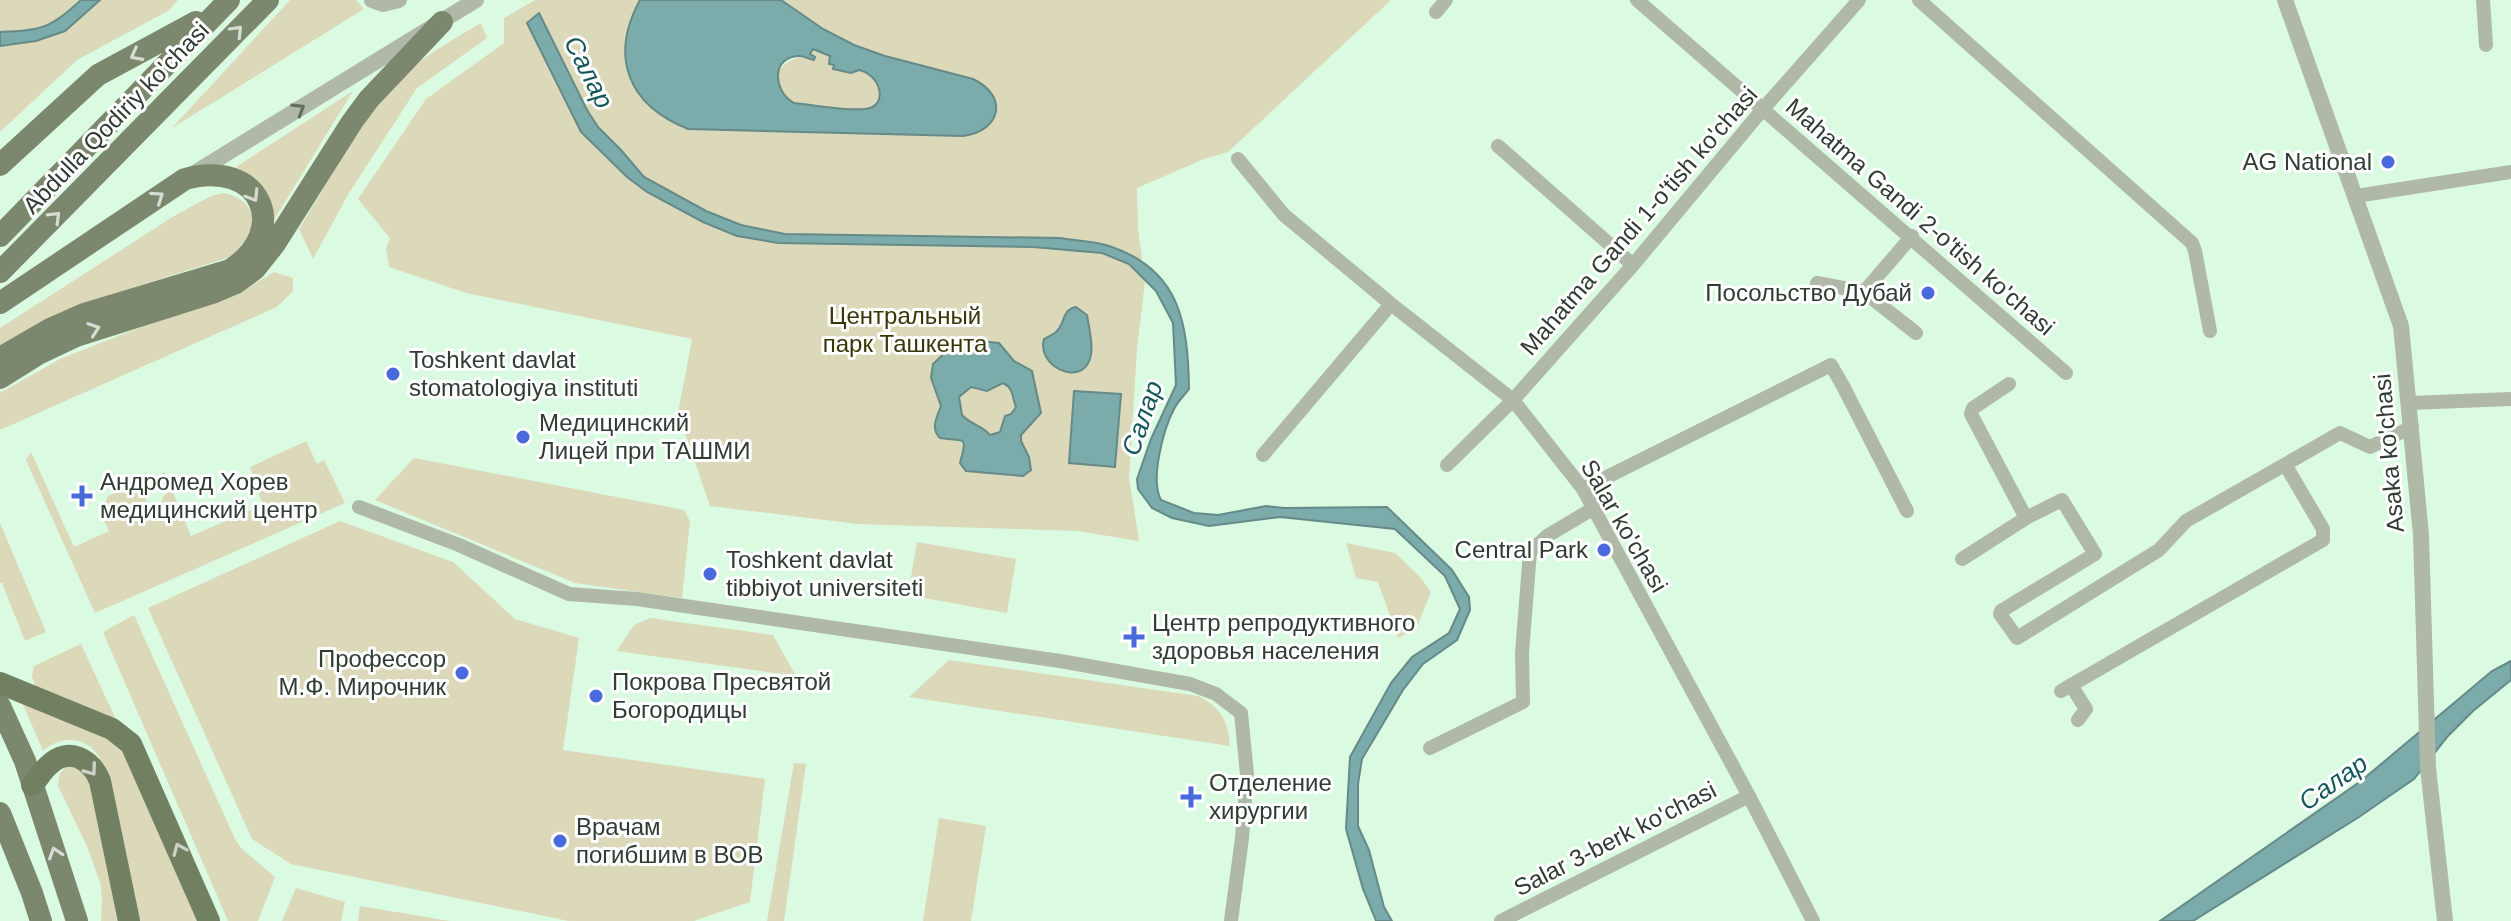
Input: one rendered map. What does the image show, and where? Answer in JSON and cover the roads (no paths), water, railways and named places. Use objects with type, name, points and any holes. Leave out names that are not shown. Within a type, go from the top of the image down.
[{"type":"highway","points":[[0,683],[112,729],[131,744],[209,921]]},
{"type":"highway","points":[[32,785],[48,766],[61,757],[78,756],[92,766],[100,781],[129,921]]},
{"type":"main road","points":[[0,165],[98,75],[189,27],[228,0]]},
{"type":"main road","name":"Abdulla Qodiriy ko'chasi","points":[[0,236],[228,0]]},
{"type":"main road","name":"Abdulla Qodiriy ko'chasi","points":[[0,272],[268,0]]},
{"type":"main road","points":[[0,378],[40,353],[76,336],[215,292],[236,283],[255,269],[274,245],[369,99],[442,22]]},
{"type":"main road","points":[[0,303],[185,179],[226,175],[244,182],[257,197],[263,218],[261,230],[253,250],[230,270],[84,314],[50,329],[0,358]]},
{"type":"main road","points":[[0,706],[25,761],[77,921]]},
{"type":"main road","points":[[0,813],[41,921]]},
{"type":"main road","points":[[0,848],[32,893]]},
{"type":"street","points":[[372,0],[383,4],[399,0]]},
{"type":"street","points":[[185,179],[476,0]]},
{"type":"street","points":[[1436,12],[1446,0]]},
{"type":"street","name":"Mahatma Gandi 2-o'tish ko'chasi","points":[[1637,0],[2066,373]]},
{"type":"street","name":"Mahatma Gandi 1-o'tish ko'chasi","points":[[1447,465],[1513,400],[1633,265],[1859,0]]},
{"type":"street","points":[[1919,0],[2192,243],[2210,331]]},
{"type":"street","name":"Asaka ko'chasi","points":[[2285,0],[2401,326],[2421,535],[2428,768],[2445,921]]},
{"type":"street","points":[[2483,0],[2486,45]]},
{"type":"street","points":[[1498,146],[1633,265]]},
{"type":"street","name":"Salar ko'chasi","points":[[1238,159],[1284,215],[1513,400],[1583,489],[1813,921]]},
{"type":"street","points":[[2356,196],[2511,172]]},
{"type":"street","points":[[1864,292],[1912,236]]},
{"type":"street","points":[[1817,283],[1864,292],[1916,333]]},
{"type":"street","points":[[1263,455],[1391,304]]},
{"type":"street","points":[[1583,489],[1831,365],[1907,511]]},
{"type":"street","points":[[2009,384],[1973,408],[1971,414],[2026,518]]},
{"type":"street","points":[[2410,403],[2511,399]]},
{"type":"street","points":[[2095,554],[2001,611],[2016,638],[2159,550],[2186,521],[2340,433],[2370,447],[2412,427]]},
{"type":"street","points":[[2078,720],[2086,709],[2066,688],[2323,540],[2323,529],[2286,466]]},
{"type":"street","points":[[1962,559],[2026,518],[2062,500],[2110,579]]},
{"type":"street","points":[[359,507],[459,545],[569,594],[637,599],[1060,661],[1190,684],[1216,694],[1241,713],[1247,774],[1231,921]]},
{"type":"street","points":[[1430,748],[1523,702],[1522,653],[1530,552],[1547,536],[1594,508]]},
{"type":"street","name":"Salar 3-berk ko'chasi","points":[[1501,921],[1749,796]]},
{"type":"water","points":[[81,0],[100,0],[65,31],[36,41],[0,46],[0,32],[45,26]]},
{"type":"water","points":[[640,0],[781,0],[823,29],[854,45],[973,79],[992,94],[996,112],[986,127],[963,136],[688,129],[667,119],[638,93],[626,60],[626,41]],"holes":[[[813,49],[830,56],[829,64],[834,65],[833,69],[851,73],[859,70],[872,77],[880,96],[873,107],[847,109],[794,103],[787,97],[778,75],[784,61],[801,56],[814,60],[815,57],[810,54]]]},
{"type":"water","name":"Салар","points":[[539,13],[598,127],[644,177],[706,211],[741,225],[785,234],[1060,238],[1103,244],[1133,256],[1165,284],[1175,301],[1186,342],[1189,389],[1175,406],[1162,442],[1157,468],[1161,500],[1194,513],[1218,515],[1266,506],[1387,507],[1452,570],[1469,597],[1470,610],[1457,640],[1423,664],[1403,690],[1362,759],[1358,784],[1358,826],[1369,850],[1384,907],[1392,921],[1376,921],[1363,889],[1346,829],[1350,757],[1391,683],[1412,657],[1449,633],[1460,609],[1445,576],[1395,529],[1280,517],[1209,526],[1172,518],[1152,508],[1138,489],[1137,479],[1176,385],[1173,323],[1156,291],[1129,264],[1102,253],[1033,247],[778,243],[737,236],[703,222],[647,192],[581,132],[527,23]]},
{"type":"water","points":[[1076,307],[1087,315],[1091,354],[1085,368],[1069,372],[1060,370],[1046,357],[1044,339],[1056,332],[1068,311]]},
{"type":"water","points":[[980,341],[999,343],[1014,361],[1032,371],[1041,413],[1021,435],[1031,470],[1023,476],[966,471],[960,463],[964,443],[940,438],[935,430],[941,406],[931,378],[933,364],[947,351],[963,350]],"holes":[[[1003,383],[1007,385],[1016,407],[1005,416],[1000,432],[990,435],[962,415],[959,397],[971,387],[987,391]]]},
{"type":"water","points":[[1074,391],[1121,394],[1115,467],[1069,463]]},
{"type":"water","name":"Салар","points":[[2511,661],[2511,680],[2448,736],[2414,779],[2193,921],[2160,921],[2361,781],[2492,671]]},
{"type":"place","name":"AG National","points":[[2388,162]]},
{"type":"place","name":"Посольство Дубай","points":[[1928,293]]},
{"type":"place","name":"Toshkent davlat stomatologiya instituti","points":[[393,374]]},
{"type":"place","name":"Медицинский Лицей при ТАШМИ","points":[[523,437]]},
{"type":"place","name":"Андромед Хорев медицинский центр","points":[[82,496]]},
{"type":"place","name":"Central Park","points":[[1604,550]]},
{"type":"place","name":"Toshkent davlat tibbiyot universiteti","points":[[710,574]]},
{"type":"place","name":"Центр репродуктивного здоровья населения","points":[[1134,637]]},
{"type":"place","name":"Профессор М.Ф. Мирочник","points":[[462,673]]},
{"type":"place","name":"Покрова Пресвятой Богородицы","points":[[596,696]]},
{"type":"place","name":"Отделение хирургии","points":[[1191,797]]},
{"type":"place","name":"Врачам погибшим в ВОВ","points":[[560,841]]},
{"type":"park label","name":"Центральный парк Ташкента","points":[[905,330]]}]
